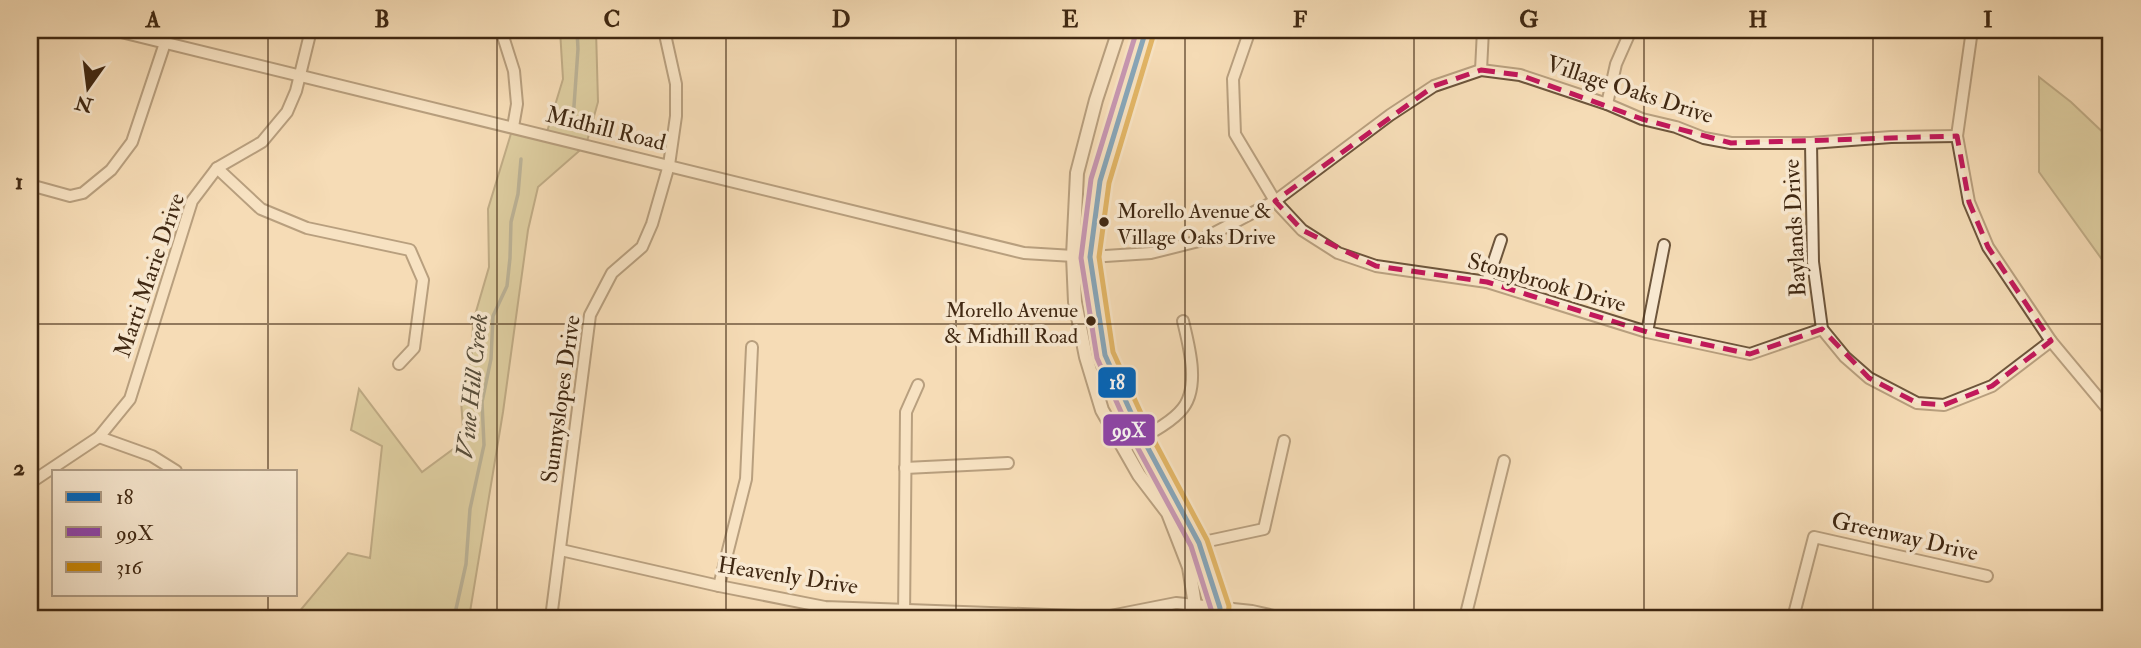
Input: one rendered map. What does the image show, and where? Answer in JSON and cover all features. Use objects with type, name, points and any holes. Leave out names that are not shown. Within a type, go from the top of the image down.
[{"type":"street","name":"Midhill Road","points":[[113,30],[1024,253],[1090,257]]},
{"type":"street","name":"Marti Marie Drive","points":[[30,483],[99,437],[130,399],[192,201],[217,168],[262,142],[287,113],[296,91],[312,30]]},
{"type":"street","points":[[501,30],[514,71],[517,104],[513,127]]},
{"type":"street","name":"Sunnyslopes Drive","points":[[551,618],[590,315],[612,273],[642,247],[653,224],[669,166],[677,116],[676,84],[664,30]]},
{"type":"street","points":[[1119,30],[1076,173],[1073,256],[1075,302],[1086,357],[1102,410],[1139,475],[1168,513],[1189,567],[1197,612]]},
{"type":"street","points":[[1146,30],[1100,181],[1090,257],[1105,355],[1143,437],[1199,543],[1219,613]]},
{"type":"street","name":"Stonybrook Drive","points":[[1250,30],[1233,79],[1236,134],[1275,201],[1302,230],[1338,253],[1376,266],[1487,282],[1647,332],[1750,354],[1822,329]]},
{"type":"street","points":[[1481,70],[1483,30]]},
{"type":"street","points":[[1607,104],[1616,64],[1631,30]]},
{"type":"street","points":[[1972,30],[1957,136],[1969,202],[1987,247],[2051,341],[2111,413]]},
{"type":"street","points":[[30,185],[70,195],[83,193],[111,170],[132,142],[165,43]]},
{"type":"street","name":"Village Oaks Drive","points":[[1090,257],[1152,253],[1199,241],[1275,201],[1390,115],[1434,86],[1481,70],[1520,75],[1607,104],[1642,119],[1731,143],[1811,143],[1891,137],[1957,136]]},
{"type":"street","name":"Baylands Drive","points":[[1811,143],[1813,262],[1822,329]]},
{"type":"street","points":[[217,168],[261,209],[307,228],[410,250],[423,280],[414,348],[399,364]]},
{"type":"street","points":[[1487,282],[1501,240]]},
{"type":"street","points":[[1647,332],[1664,245]]},
{"type":"street","points":[[1124,447],[1171,419],[1184,407],[1190,390],[1192,358],[1183,321]]},
{"type":"street","points":[[1822,329],[1845,357],[1869,378],[1917,403],[1944,405],[1992,386],[2051,341]]},
{"type":"street","points":[[719,586],[746,479],[752,347]]},
{"type":"street","points":[[904,614],[906,412],[918,385]]},
{"type":"street","points":[[99,437],[152,456],[174,470]]},
{"type":"street","points":[[1199,543],[1264,528],[1284,442]]},
{"type":"street","points":[[1465,618],[1504,461]]},
{"type":"street","points":[[905,468],[1008,463]]},
{"type":"street","name":"Greenway Drive","points":[[1793,618],[1814,537],[1986,576]]},
{"type":"street","name":"Heavenly Drive","points":[[561,550],[825,607],[904,614],[1105,617],[1176,603],[1197,612],[1252,611],[1283,618]]},
{"type":"highlighted area","points":[[1481,70],[1520,75],[1642,119],[1731,143],[1957,136],[1969,202],[1988,247],[2051,341],[1992,386],[1944,405],[1917,403],[1869,378],[1822,329],[1750,354],[1647,332],[1487,282],[1376,266],[1302,230],[1275,201],[1434,86]]},
{"type":"shaded area","points":[[560,30],[596,30],[598,102],[586,145],[538,187],[528,230],[503,412],[469,618],[284,618],[299,612],[348,553],[370,558],[382,446],[351,430],[359,389],[422,472],[464,441],[461,401],[472,355],[473,322],[489,267],[488,209],[513,127],[546,135],[563,79]]},
{"type":"shaded area","points":[[2039,77],[2071,102],[2111,140],[2111,272],[2039,172]]},
{"type":"waterway","name":"Vine Hill Creek","points":[[573,120],[577,30]]},
{"type":"waterway","name":"Vine Hill Creek","points":[[454,618],[466,564],[470,509],[484,445],[482,402],[491,359],[493,316],[507,286],[511,222],[518,194],[521,159]]},
{"type":"transit line","name":"99X","points":[[1137,30],[1091,179],[1081,258],[1097,358],[1134,441],[1191,546],[1211,609],[1210,617]]},
{"type":"transit line","name":"18","points":[[1146,30],[1100,181],[1090,257],[1105,355],[1142,437],[1199,543],[1220,608],[1219,618]]},
{"type":"transit line","name":"316","points":[[1154,33],[1109,183],[1099,257],[1113,352],[1150,433],[1207,540],[1229,606],[1228,618]]},
{"type":"place","name":"Morello Avenue & Village Oaks Drive","points":[[1104,222]]},
{"type":"place","name":"Morello Avenue & Midhill Road","points":[[1091,321]]}]
